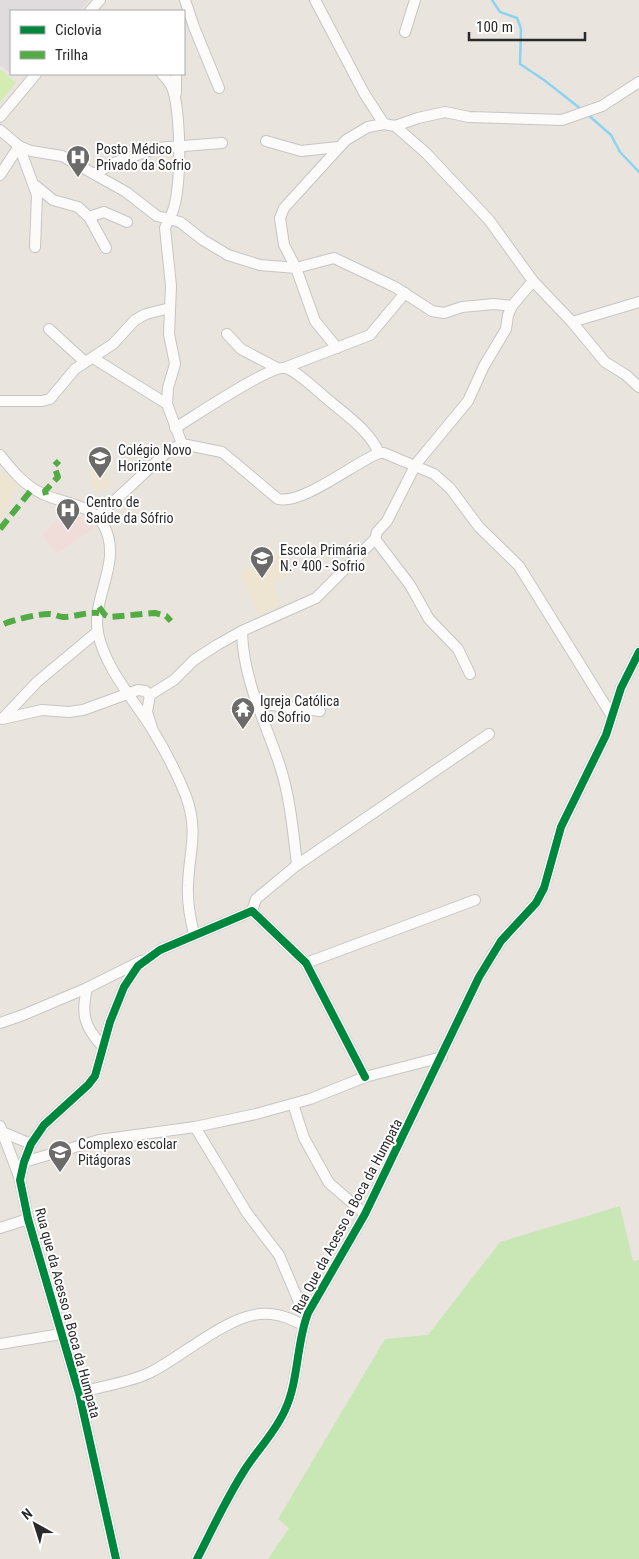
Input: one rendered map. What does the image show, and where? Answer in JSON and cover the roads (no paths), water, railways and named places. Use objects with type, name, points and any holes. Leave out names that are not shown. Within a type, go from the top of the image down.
[{"type":"street","points":[[91,10],[100,0]]},
{"type":"street","points":[[185,0],[219,88]]},
{"type":"street","points":[[315,0],[364,93],[384,124]]},
{"type":"street","points":[[405,32],[415,0]]},
{"type":"street","points":[[0,117],[35,75]]},
{"type":"street","points":[[163,75],[172,87],[176,101]]},
{"type":"street","points":[[176,75],[180,162],[174,211],[165,228],[170,277],[169,334],[175,364],[168,388],[167,404],[182,444]]},
{"type":"street","points":[[337,348],[315,321],[296,268],[284,245],[280,218],[284,208],[346,140],[368,127],[384,124],[395,126],[418,118],[445,112],[469,117],[512,118],[533,121],[562,120],[602,106],[639,82]]},
{"type":"street","points":[[395,126],[426,153],[489,220],[533,281],[572,322],[605,362],[626,375],[639,387]]},
{"type":"street","points":[[0,130],[19,146],[31,151],[62,156],[126,192],[156,216],[180,222],[203,240],[228,255],[260,265],[296,268],[334,258],[405,293],[432,311],[444,313],[462,306],[494,304],[512,306]]},
{"type":"street","points":[[266,141],[301,151],[338,148]]},
{"type":"street","points":[[94,174],[114,164],[157,148],[222,143]]},
{"type":"street","points":[[0,175],[19,146]]},
{"type":"street","points":[[19,146],[35,185],[37,195],[35,246]]},
{"type":"street","points":[[35,185],[53,200],[78,206],[89,217],[106,248]]},
{"type":"street","points":[[89,217],[104,212],[127,222]]},
{"type":"street","points":[[152,728],[147,712],[150,695],[174,680],[194,660],[242,631],[316,598],[375,539],[377,532],[386,522],[416,464],[468,401],[484,366],[506,329],[508,315],[512,306],[533,281]]},
{"type":"street","points":[[175,428],[281,368],[370,335],[405,293]]},
{"type":"street","points":[[572,322],[639,302]]},
{"type":"street","points":[[0,401],[42,401],[50,398],[75,369],[113,344],[135,320],[146,314],[170,308]]},
{"type":"street","points":[[49,329],[89,360],[167,404]]},
{"type":"street","points":[[227,334],[241,349],[281,368],[316,390],[362,430],[375,444],[378,453]]},
{"type":"street","points":[[97,517],[167,452],[182,444],[222,452],[247,475],[278,499],[284,500],[301,495],[378,453],[384,453],[416,464],[434,474],[450,488],[479,527],[519,566],[612,716]]},
{"type":"street","points":[[0,455],[20,478],[34,489],[85,509],[97,517],[108,536],[111,552],[99,607],[98,631],[101,644],[127,694],[152,728],[178,778],[192,813],[195,830],[189,868],[187,904],[194,934]]},
{"type":"street","points":[[375,539],[410,585],[430,619],[458,649],[470,674]]},
{"type":"street","points":[[1,718],[37,682],[98,631]]},
{"type":"street","points":[[242,631],[247,672],[290,801],[297,864]]},
{"type":"street","name":"Rua Que da Acesso a Boca da Humpata","points":[[197,1559],[245,1469],[274,1432],[286,1409],[303,1325],[308,1313],[365,1214],[492,955],[501,941],[536,904],[544,888],[561,827],[606,735],[621,688],[639,652]]},
{"type":"street","points":[[1,718],[42,710],[69,712],[83,710],[138,690],[150,695]]},
{"type":"street","points":[[256,703],[320,711]]},
{"type":"street","points":[[0,1023],[87,988],[194,934],[252,911],[256,899],[297,864],[489,734]]},
{"type":"street","points":[[306,963],[476,900]]},
{"type":"street","points":[[252,911],[306,963],[364,1077]]},
{"type":"street","name":"Rua que da Acesso a Boca da Humpata","points":[[116,1559],[79,1393],[28,1219],[20,1180],[31,1144],[44,1125],[92,1080],[99,1065],[102,1046],[124,987],[138,966],[149,957]]},
{"type":"street","points":[[87,988],[83,1006],[88,1030],[102,1046]]},
{"type":"street","points":[[24,1162],[99,1140],[195,1127],[293,1104],[364,1077],[442,1057]]},
{"type":"street","points":[[293,1104],[304,1138],[329,1183],[365,1214]]},
{"type":"street","points":[[195,1127],[247,1213],[279,1255],[299,1302],[308,1313]]},
{"type":"street","points":[[1,1129],[31,1144]]},
{"type":"street","points":[[1,1129],[20,1180]]},
{"type":"street","points":[[0,1228],[28,1219]]},
{"type":"street","points":[[79,1393],[146,1374],[170,1362],[212,1333],[258,1314],[284,1316],[303,1325]]},
{"type":"street","points":[[0,1344],[61,1334]]},
{"type":"waterway","points":[[492,0],[500,12],[517,18],[521,29],[520,64],[581,109]]},
{"type":"waterway","points":[[587,114],[611,135],[620,152],[639,172]]},
{"type":"place","name":"Posto Médico Privado da Sofrio","points":[[78,178]]},
{"type":"place","name":"Colégio Novo Horizonte","points":[[100,479]]},
{"type":"place","name":"Centro de Saúde da Sófrio","points":[[68,531]]},
{"type":"place","name":"Escola Primária N.º 400 - Sofrio","points":[[262,579]]},
{"type":"place","name":"Igreja Católica do Sofrio","points":[[243,730]]},
{"type":"place","name":"Complexo escolar Pitágoras","points":[[60,1173]]}]
